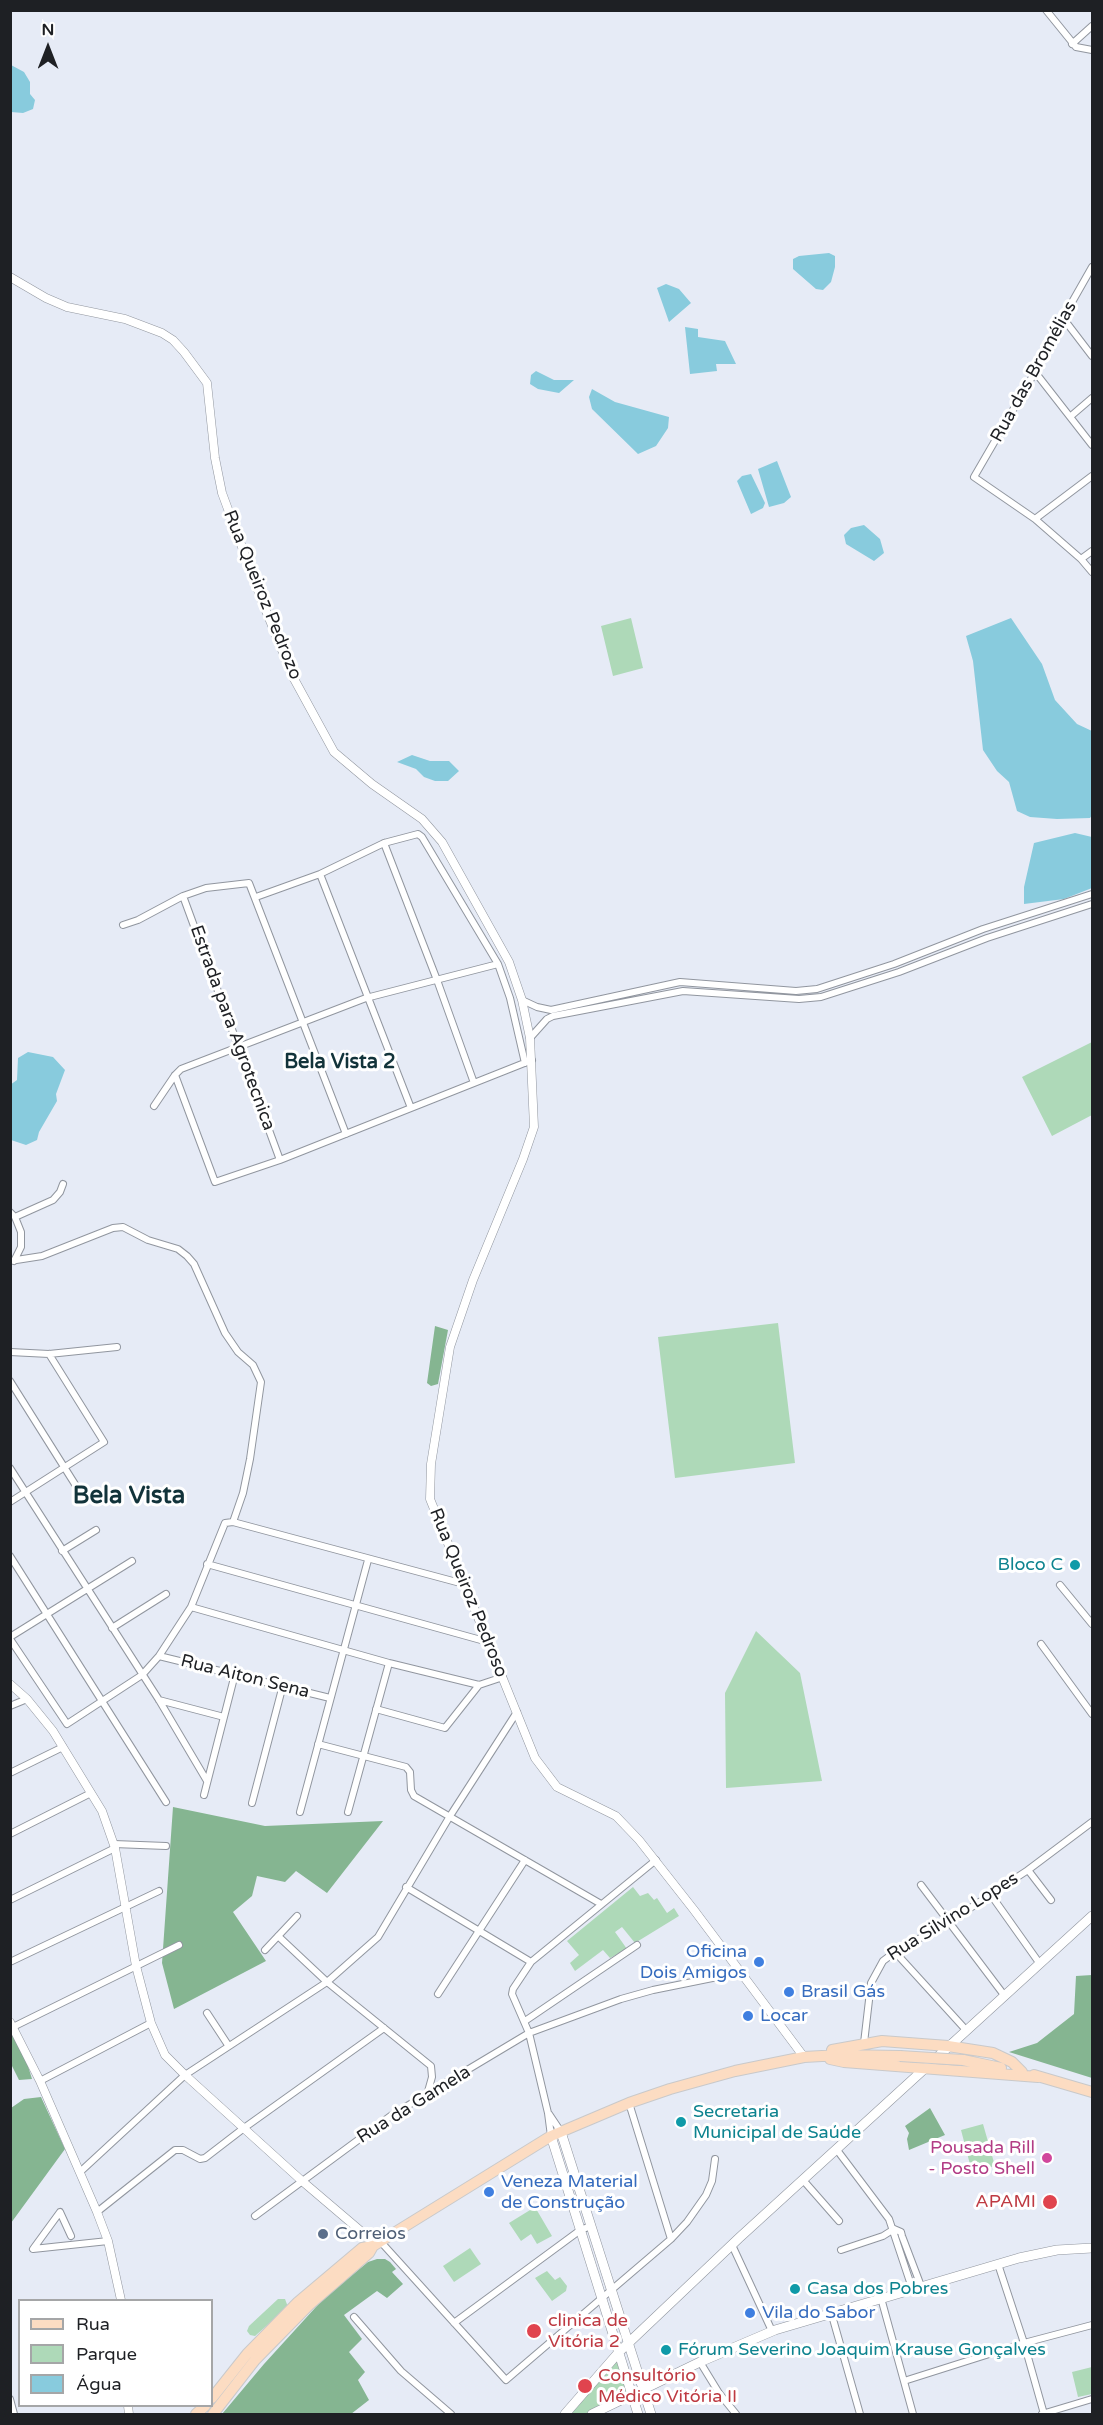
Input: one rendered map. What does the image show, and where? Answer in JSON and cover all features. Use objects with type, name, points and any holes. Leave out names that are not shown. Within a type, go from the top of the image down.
[{"type":"main road","points":[[565,2415],[628,2343],[948,2046],[1092,1916]]},
{"type":"main road","points":[[818,2056],[834,2050],[882,2041],[948,2046],[993,2053],[1012,2062],[1022,2072]]},
{"type":"main road","points":[[818,2056],[844,2062],[1038,2077]]},
{"type":"main road","points":[[213,2397],[247,2354],[298,2302],[363,2248],[376,2244],[556,2134],[629,2103],[735,2071],[818,2056],[900,2056],[963,2060],[1022,2072],[1092,2092]]},
{"type":"main road","points":[[556,2134],[590,2226],[651,2415]]},
{"type":"main road","points":[[556,2134],[579,2231],[638,2415]]},
{"type":"main road","points":[[213,2415],[255,2360],[309,2305],[369,2253],[376,2244]]},
{"type":"main road","points":[[592,2415],[700,2362],[772,2331],[998,2264],[1057,2250],[1092,2248]]},
{"type":"street","points":[[1046,10],[1072,44],[1092,50]]},
{"type":"street","points":[[1072,44],[1092,26]]},
{"type":"street","name":"Rua das Bromélias","points":[[1035,519],[974,477],[1092,267]]},
{"type":"street","name":"Rua Queiroz Pedrozo","points":[[10,277],[46,298],[68,307],[125,319],[162,333],[173,340],[184,352],[207,383],[215,458],[222,493],[261,601],[293,677],[334,752],[372,784],[422,819],[441,842],[508,962]]},
{"type":"street","points":[[1063,318],[1092,356]]},
{"type":"street","points":[[1035,372],[1092,445]]},
{"type":"street","points":[[1071,416],[1092,398]]},
{"type":"street","points":[[1092,476],[1035,519],[1081,559],[1092,572]]},
{"type":"street","points":[[1081,559],[1092,551]]},
{"type":"street","points":[[175,1075],[215,1182],[280,1160],[528,1061],[498,964],[422,837],[411,834],[384,843],[320,874],[256,897]]},
{"type":"street","points":[[384,843],[474,1083]]},
{"type":"street","points":[[320,874],[366,998],[411,1108]]},
{"type":"street","points":[[123,924],[146,916],[183,896],[226,884],[249,883],[346,1134]]},
{"type":"street","points":[[522,1000],[551,1010],[680,982],[796,990],[817,989],[894,964],[983,929],[1092,894]]},
{"type":"street","name":"Estrada para Agrotecnica","points":[[183,896],[280,1160]]},
{"type":"street","points":[[530,1038],[547,1019],[553,1016],[683,991],[799,999],[821,998],[899,972],[987,938],[1092,904]]},
{"type":"street","name":"Rua Queiroz Pedroso","points":[[508,962],[522,1000],[530,1038],[528,1061],[534,1127],[455,1330],[442,1389],[431,1464],[430,1499],[535,1758],[557,1787],[616,1816],[656,1860],[804,2057]]},
{"type":"street","points":[[154,1106],[175,1075],[182,1069],[366,998],[498,964]]},
{"type":"street","points":[[12,1261],[21,1247],[21,1232],[13,1215],[53,1200],[63,1184]]},
{"type":"street","points":[[12,1261],[42,1256],[113,1228],[123,1227],[148,1240],[178,1249],[194,1264],[231,1343],[253,1365],[261,1382],[250,1459],[243,1493],[233,1522]]},
{"type":"street","points":[[10,1352],[49,1354],[117,1347]]},
{"type":"street","points":[[10,1502],[104,1442],[49,1354]]},
{"type":"street","points":[[10,1381],[82,1497]]},
{"type":"street","points":[[10,1468],[159,1700],[207,1781]]},
{"type":"street","points":[[132,1561],[10,1638],[67,1724],[142,1675],[159,1656],[191,1608],[225,1523],[233,1522],[464,1584]]},
{"type":"street","points":[[62,1551],[96,1530]]},
{"type":"street","points":[[10,1556],[166,1802]]},
{"type":"street","points":[[300,1812],[368,1560]]},
{"type":"street","points":[[207,1564],[488,1642]]},
{"type":"street","points":[[1060,1585],[1092,1624]]},
{"type":"street","points":[[112,1628],[166,1594]]},
{"type":"street","points":[[191,1608],[343,1651],[479,1685],[503,1677]]},
{"type":"street","points":[[1041,1644],[1090,1706],[1092,1714]]},
{"type":"street","name":"Rua Aiton Sena","points":[[159,1656],[330,1698]]},
{"type":"street","points":[[348,1812],[389,1663]]},
{"type":"street","points":[[204,1795],[235,1674]]},
{"type":"street","points":[[10,1684],[27,1699],[63,1747],[102,1811],[114,1846],[136,1966],[151,2023],[165,2055],[184,2075],[302,2181],[376,2244],[506,2380],[671,2239],[706,2195],[712,2181],[715,2159]]},
{"type":"street","points":[[252,1803],[283,1685]]},
{"type":"street","points":[[376,1709],[445,1728],[479,1685]]},
{"type":"street","points":[[10,1706],[27,1699]]},
{"type":"street","points":[[159,1700],[224,1717]]},
{"type":"street","points":[[80,2172],[184,2075],[327,1982],[378,1937],[406,1887],[517,1712]]},
{"type":"street","points":[[318,1744],[406,1767],[410,1772],[411,1790],[414,1796],[601,1904]]},
{"type":"street","points":[[10,1773],[63,1747]]},
{"type":"street","points":[[10,1834],[91,1793]]},
{"type":"street","name":"Rua Silvino Lopes","points":[[864,2043],[871,1983],[883,1961],[991,1895],[1092,1822]]},
{"type":"street","points":[[10,1900],[114,1846],[166,1846]]},
{"type":"street","points":[[438,1994],[525,1860]]},
{"type":"street","points":[[556,2134],[548,2113],[529,2033],[512,1994],[531,1962],[656,1860]]},
{"type":"street","points":[[1028,1870],[1051,1900]]},
{"type":"street","points":[[921,1885],[1004,1995]]},
{"type":"street","points":[[406,1887],[531,1962]]},
{"type":"street","points":[[10,1962],[159,1891]]},
{"type":"street","points":[[991,1895],[1040,1964]]},
{"type":"street","points":[[265,1950],[297,1916]]},
{"type":"street","points":[[278,1936],[327,1982],[431,2066],[432,2077],[427,2095]]},
{"type":"street","points":[[121,2299],[108,2241],[97,2212],[40,2081],[12,2025],[179,1945]]},
{"type":"street","points":[[525,2021],[637,1945]]},
{"type":"street","points":[[895,1952],[966,2030]]},
{"type":"street","name":"Rua da Gamela","points":[[255,2216],[392,2115],[529,2033],[621,1999],[653,1990],[742,1972]]},
{"type":"street","points":[[207,2013],[228,2045]]},
{"type":"street","points":[[40,2081],[151,2023]]},
{"type":"street","points":[[97,2212],[175,2150],[183,2150],[200,2159],[205,2158],[384,2028]]},
{"type":"street","points":[[629,2103],[671,2239]]},
{"type":"street","points":[[548,2113],[556,2134]]},
{"type":"street","points":[[837,2150],[882,2208],[894,2229],[901,2232],[916,2287]]},
{"type":"street","points":[[803,2180],[839,2222]]},
{"type":"street","points":[[71,2236],[60,2212],[33,2250],[108,2241]]},
{"type":"street","points":[[453,2323],[579,2231],[590,2226]]},
{"type":"street","points":[[841,2250],[883,2236],[894,2229]]},
{"type":"street","points":[[732,2245],[772,2331]]},
{"type":"street","points":[[998,2264],[1024,2343],[1043,2414],[1092,2399]]},
{"type":"street","points":[[881,2298],[913,2415]]},
{"type":"street","points":[[831,2312],[860,2415]]},
{"type":"street","points":[[354,2317],[401,2371],[451,2415]]},
{"type":"street","points":[[904,2381],[1024,2343],[1092,2325]]},
{"type":"street","points":[[700,2362],[736,2415]]},
{"type":"street","points":[[10,2399],[14,2415]]},
{"type":"green space","points":[[631,618],[643,668],[613,676],[601,626]]},
{"type":"green space","points":[[1092,1042],[1092,1115],[1052,1136],[1022,1077]]},
{"type":"green space","points":[[778,1323],[795,1463],[675,1478],[658,1337]]},
{"type":"green space","points":[[435,1326],[448,1330],[438,1384],[431,1386],[427,1383]]},
{"type":"green space","points":[[756,1631],[800,1673],[822,1781],[726,1788],[725,1693]]},
{"type":"green space","points":[[173,1807],[265,1826],[383,1821],[327,1893],[296,1871],[285,1882],[257,1876],[252,1896],[233,1912],[266,1961],[174,2009],[162,1963]]},
{"type":"green space","points":[[633,1887],[640,1896],[648,1893],[654,1900],[657,1898],[667,1913],[674,1908],[679,1916],[635,1943],[622,1927],[615,1932],[627,1949],[610,1958],[603,1950],[575,1971],[570,1963],[579,1955],[567,1941]]},
{"type":"green space","points":[[1092,1975],[1092,2078],[1009,2052],[1037,2043],[1074,2014],[1076,1976]]},
{"type":"green space","points":[[11,2029],[32,2079],[19,2080],[11,2064]]},
{"type":"green space","points":[[41,2097],[65,2149],[11,2223],[11,2108],[24,2099]]},
{"type":"green space","points":[[930,2108],[945,2135],[909,2150],[907,2139],[909,2133],[905,2126]]},
{"type":"green space","points":[[983,2124],[995,2166],[972,2172],[961,2130]]},
{"type":"green space","points":[[535,2207],[552,2236],[537,2244],[531,2234],[521,2241],[509,2223]]},
{"type":"green space","points":[[470,2248],[481,2264],[454,2282],[443,2266]]},
{"type":"green space","points":[[377,2259],[390,2262],[396,2269],[392,2272],[403,2284],[387,2298],[377,2291],[344,2315],[362,2339],[349,2352],[365,2372],[358,2380],[369,2400],[351,2414],[222,2414],[325,2297],[368,2262]]},
{"type":"green space","points":[[547,2271],[555,2280],[560,2277],[567,2286],[566,2291],[552,2301],[535,2278]]},
{"type":"green space","points":[[278,2299],[285,2299],[288,2307],[255,2336],[250,2335],[247,2331],[249,2326]]},
{"type":"green space","points":[[617,2358],[629,2391],[586,2414],[568,2414]]},
{"type":"green space","points":[[1092,2367],[1092,2394],[1078,2397],[1072,2372]]},
{"type":"water","points":[[11,65],[24,72],[30,82],[30,94],[35,100],[33,109],[23,113],[11,112]]},
{"type":"water","points":[[829,253],[835,256],[835,267],[831,282],[823,290],[816,289],[793,269],[793,259],[799,256]]},
{"type":"water","points":[[666,284],[679,289],[691,303],[669,322],[657,288]]},
{"type":"water","points":[[685,327],[698,329],[698,337],[725,341],[736,364],[716,364],[717,371],[690,374]]},
{"type":"water","points":[[536,371],[554,380],[574,380],[559,393],[538,389],[530,384],[531,375]]},
{"type":"water","points":[[592,389],[615,402],[669,417],[668,428],[656,446],[638,454],[592,409],[589,397]]},
{"type":"water","points":[[777,461],[791,497],[784,503],[769,507],[758,469]]},
{"type":"water","points":[[751,474],[765,503],[763,508],[751,514],[737,481],[742,476]]},
{"type":"water","points":[[864,525],[880,539],[884,553],[874,561],[846,544],[844,535],[851,528]]},
{"type":"water","points":[[1011,618],[1042,664],[1055,700],[1077,724],[1092,731],[1092,815],[1090,818],[1030,817],[1017,811],[1009,782],[997,771],[983,750],[973,661],[966,636]]},
{"type":"water","points":[[412,755],[430,761],[449,761],[459,771],[448,781],[435,781],[424,777],[416,769],[397,762]]},
{"type":"water","points":[[1075,833],[1092,837],[1092,888],[1064,899],[1024,904],[1024,887],[1034,843]]},
{"type":"water","points":[[28,1052],[53,1057],[65,1070],[56,1094],[57,1101],[39,1132],[37,1140],[26,1145],[11,1140],[10,1085],[17,1080],[18,1058]]},
{"type":"place","name":"Bloco C","points":[[1075,1565]]},
{"type":"place","name":"Oficina Dois Amigos","points":[[759,1962]]},
{"type":"place","name":"Brasil Gás","points":[[789,1992]]},
{"type":"place","name":"Locar","points":[[748,2016]]},
{"type":"place","name":"Secretaria Municipal de Saúde","points":[[681,2122]]},
{"type":"place","name":"Pousada Rill - Posto Shell","points":[[1047,2158]]},
{"type":"place","name":"Veneza Material de Construção","points":[[489,2192]]},
{"type":"place","name":"APAMI","points":[[1050,2202]]},
{"type":"place","name":"Correios","points":[[323,2234]]},
{"type":"place","name":"Casa dos Pobres","points":[[795,2289]]},
{"type":"place","name":"Vila do Sabor","points":[[750,2313]]},
{"type":"place","name":"clinica de Vitória 2","points":[[534,2331]]},
{"type":"place","name":"Fórum Severino Joaquim Krause Gonçalves","points":[[666,2350]]},
{"type":"place","name":"Consultório Médico Vitória II","points":[[585,2386]]},
{"type":"district","name":"Bela Vista 2","points":[[340,1063]]},
{"type":"district","name":"Bela Vista","points":[[129,1497]]}]
